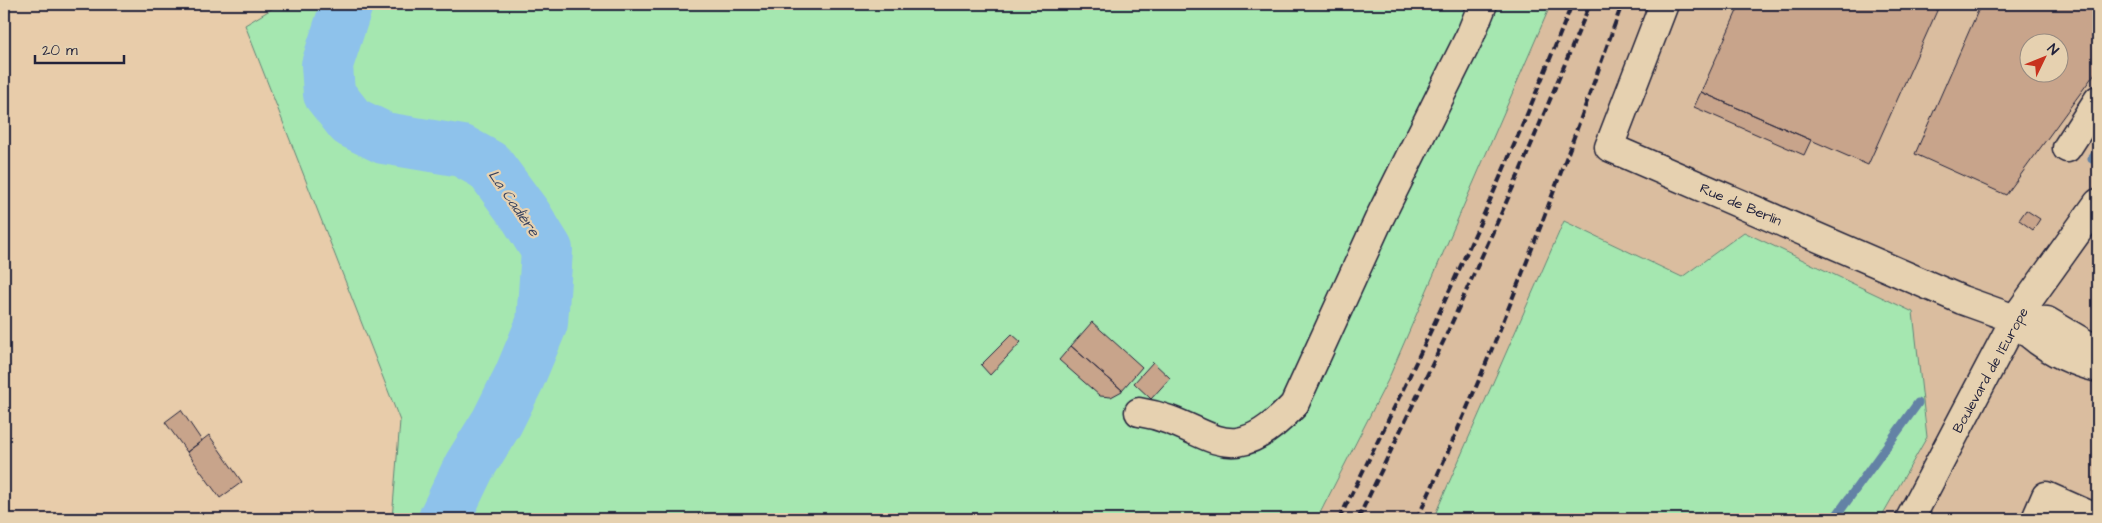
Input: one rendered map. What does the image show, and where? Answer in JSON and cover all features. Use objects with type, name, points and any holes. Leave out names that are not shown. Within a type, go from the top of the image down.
[{"type":"street","points":[[1138,412],[1154,414],[1216,441],[1236,443],[1255,438],[1277,423],[1294,405],[1380,217],[1484,4]]},
{"type":"street","name":"Rue de Berlin","points":[[1664,4],[1609,147],[1962,300],[2015,319],[2047,321],[2098,351]]},
{"type":"street","points":[[2067,148],[2098,100]]},
{"type":"street","name":"Boulevard de l'Europe","points":[[1910,519],[2015,319],[2098,204]]},
{"type":"street","name":"Rue de Berlin","points":[[2015,319],[2037,341],[2070,359],[2098,368]]},
{"type":"street","points":[[2036,519],[2046,496],[2098,519]]},
{"type":"shaded area","points":[[1551,4],[2098,4],[2098,519],[1880,519],[1927,437],[1745,232],[1682,277],[1564,221],[1433,519],[1317,519],[1388,380]]},
{"type":"green space","points":[[280,4],[1551,4],[1388,380],[1317,519],[392,519],[400,421],[245,25]]},
{"type":"green space","points":[[1564,221],[1682,277],[1744,232],[1913,312],[1927,437],[1880,519],[1433,519]]},
{"type":"building","points":[[1740,4],[1940,4],[1868,165],[1701,92]]},
{"type":"building","points":[[1981,4],[2082,4],[2098,11],[2098,69],[2006,195],[1915,154]]},
{"type":"building","points":[[1701,92],[1811,140],[1804,155],[1694,107]]},
{"type":"building","points":[[2026,210],[2040,219],[2033,230],[2019,220]]},
{"type":"building","points":[[1092,322],[1142,367],[1122,390],[1071,346]]},
{"type":"building","points":[[1012,334],[1021,342],[990,375],[981,365]]},
{"type":"building","points":[[1071,346],[1122,391],[1111,397],[1100,396],[1059,360]]},
{"type":"building","points":[[1153,362],[1170,378],[1151,399],[1134,383]]},
{"type":"building","points":[[181,410],[202,441],[187,452],[165,422]]},
{"type":"building","points":[[209,435],[242,482],[220,498],[187,452]]},
{"type":"waterway","name":"La Cadière","points":[[347,4],[327,65],[329,94],[351,122],[384,138],[462,151],[489,166],[526,216],[547,250],[542,323],[519,378],[497,422],[469,467],[444,519]]},
{"type":"waterway","points":[[2092,159],[2098,151]]},
{"type":"waterway","points":[[1834,519],[1918,403]]},
{"type":"railway","points":[[1339,519],[1402,392],[1462,264],[1572,4]]},
{"type":"railway","points":[[1358,519],[1445,338],[1518,176],[1590,4]]},
{"type":"railway","points":[[1417,519],[1474,393],[1526,264],[1622,4]]}]
